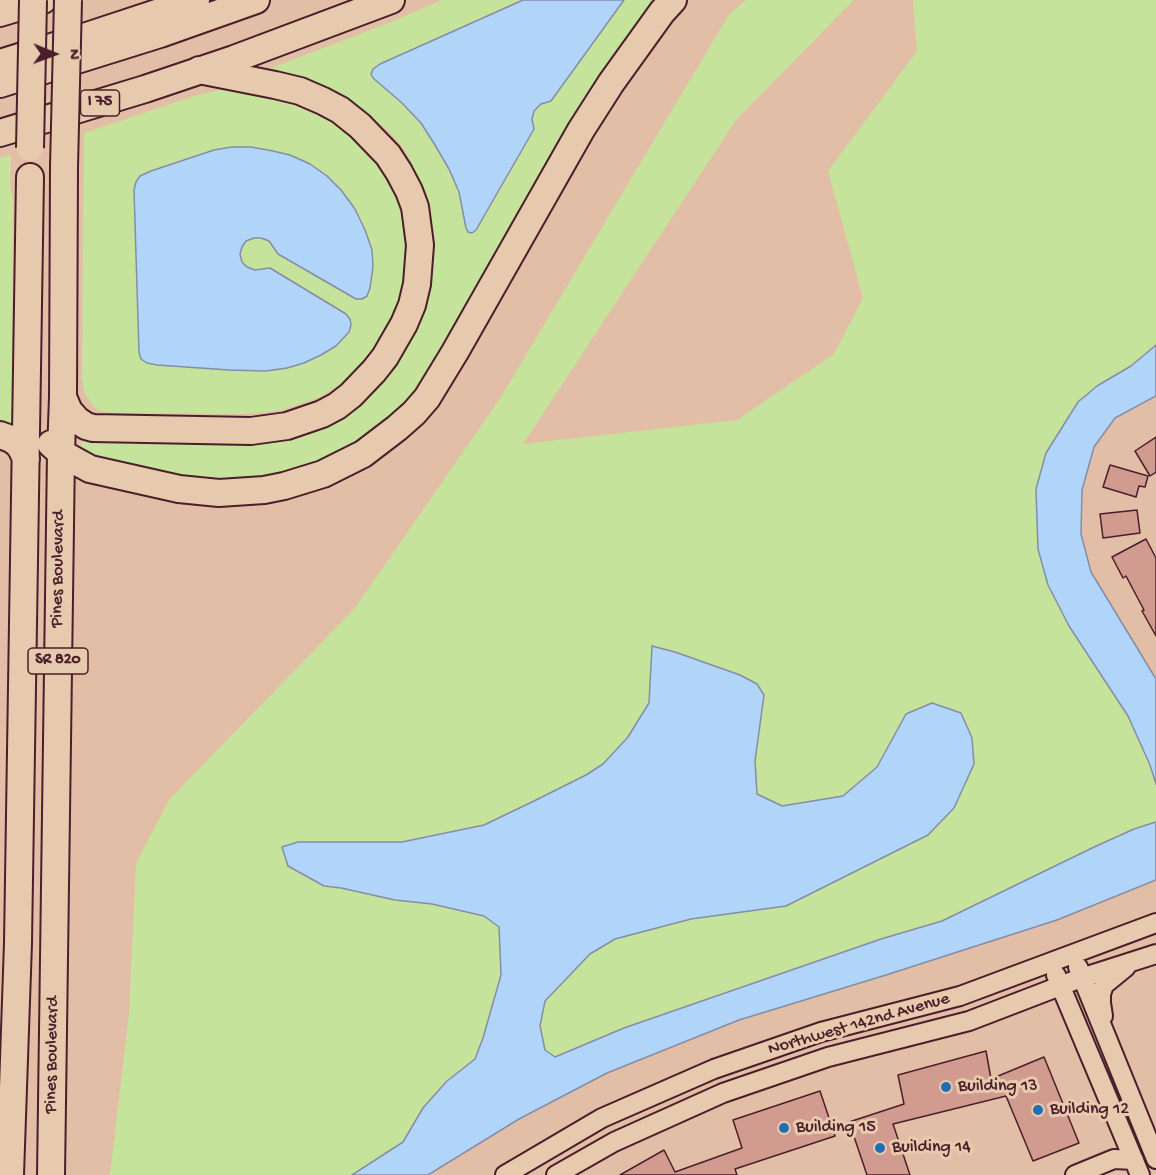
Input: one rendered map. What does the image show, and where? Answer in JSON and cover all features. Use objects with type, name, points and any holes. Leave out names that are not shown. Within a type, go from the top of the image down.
[{"type":"highway","points":[[30,148],[33,0]]},
{"type":"highway","points":[[0,13],[43,0]]},
{"type":"highway","name":"Pines Boulevard","points":[[51,1175],[68,0]]},
{"type":"highway","points":[[0,63],[196,0]]},
{"type":"highway","points":[[0,84],[120,47],[256,0]]},
{"type":"highway","name":"I 75","points":[[0,134],[145,89],[391,0]]},
{"type":"highway","points":[[27,376],[41,427],[49,442],[61,453],[90,469],[179,489],[209,493],[242,492],[284,486],[313,477],[363,454],[414,413],[427,398],[610,83],[673,0]]},
{"type":"highway","points":[[63,397],[76,420],[93,428],[251,431],[287,426],[322,414],[351,395],[385,357],[412,305],[417,284],[420,245],[415,207],[409,191],[388,155],[360,126],[323,100],[300,91],[199,70]]},
{"type":"highway","name":"Pines Boulevard","points":[[10,1175],[18,931],[30,177]]},
{"type":"highway","points":[[0,435],[18,444],[26,459]]},
{"type":"street","name":"Northwest 142nd Avenue","points":[[505,1175],[602,1118],[714,1069],[821,1032],[960,996],[1156,923]]},
{"type":"street","points":[[1073,954],[1156,1159]]},
{"type":"street","name":"Northwest 142nd Avenue","points":[[556,1175],[614,1142],[723,1093],[828,1057],[969,1021],[1081,978],[1156,954]]},
{"type":"street","points":[[1052,962],[1060,986],[1137,1167]]},
{"type":"street","points":[[1109,1044],[1101,994],[1104,985],[1131,962]]},
{"type":"street","points":[[1079,1173],[1114,1159],[1137,1167]]},
{"type":"green space","points":[[442,0],[523,0],[373,69],[373,78],[421,123],[435,145],[459,192],[466,228],[472,233],[477,230],[501,187],[534,111],[590,45],[624,0],[658,0],[586,98],[414,397],[382,430],[311,471],[220,485],[108,461],[82,452],[81,444],[86,439],[242,444],[290,439],[345,417],[361,405],[399,356],[429,283],[433,255],[432,226],[425,194],[404,149],[388,130],[376,121],[261,72]]},
{"type":"green space","points":[[746,0],[854,0],[736,120],[523,444],[737,420],[834,354],[863,298],[828,171],[917,51],[913,0],[1156,0],[1156,345],[1131,366],[1097,386],[1078,402],[1046,453],[1036,489],[1038,549],[1048,585],[1069,626],[1128,716],[1156,784],[1156,822],[1092,848],[942,921],[881,939],[624,1028],[555,1057],[545,1050],[540,1026],[545,1001],[589,954],[615,939],[691,919],[786,906],[928,835],[906,714],[877,767],[843,796],[782,806],[757,794],[755,761],[764,695],[740,675],[652,646],[649,703],[628,737],[603,764],[586,775],[484,825],[402,842],[298,842],[324,886],[395,900],[432,904],[484,916],[499,927],[501,975],[475,1059],[446,1082],[423,1108],[403,1142],[352,1175],[110,1175],[129,1014],[136,863],[169,800],[355,608],[501,397],[728,16]]},
{"type":"green space","points":[[232,88],[272,91],[346,124],[392,178],[406,219],[409,257],[400,306],[381,343],[356,371],[320,397],[303,403],[282,410],[238,414],[101,411],[95,408],[85,394],[82,379],[84,133],[197,95]],"holes":[[[251,147],[273,151],[341,190],[355,209],[365,230],[362,299],[356,299],[278,254],[269,241],[254,238],[246,241],[240,254],[242,262],[247,267],[255,270],[271,268],[346,314],[350,319],[304,363],[287,368],[266,371],[229,370],[147,363],[141,359],[139,352],[134,190],[136,182],[151,171],[214,150]]]},
{"type":"green space","points":[[11,155],[10,185],[13,199],[12,426],[0,422],[0,158]]},
{"type":"water","points":[[523,0],[624,0],[551,101],[541,104],[534,111],[532,119],[534,129],[476,230],[472,233],[466,228],[459,192],[435,145],[421,123],[371,74],[373,69],[380,64]]},
{"type":"water","points":[[251,147],[290,155],[310,164],[341,190],[355,209],[372,250],[373,267],[367,296],[356,299],[278,254],[269,241],[254,238],[246,241],[240,254],[242,262],[247,267],[255,270],[270,268],[346,314],[351,325],[349,332],[336,346],[321,355],[287,368],[266,371],[229,370],[147,363],[141,359],[139,352],[134,190],[136,182],[140,176],[151,171],[214,150]]},
{"type":"water","points":[[1156,345],[1156,396],[1115,418],[1094,447],[1082,490],[1081,534],[1091,572],[1156,679],[1156,784],[1128,716],[1069,626],[1048,585],[1038,549],[1036,489],[1046,453],[1078,402],[1097,386],[1131,366]]},
{"type":"water","points":[[652,646],[740,675],[757,684],[764,695],[755,761],[757,794],[782,806],[843,796],[877,767],[906,714],[932,703],[961,713],[972,738],[974,764],[954,808],[928,835],[786,906],[691,919],[615,939],[590,954],[545,1001],[540,1026],[545,1050],[555,1057],[624,1028],[881,939],[942,921],[1092,848],[1156,822],[1156,880],[1057,920],[739,1020],[607,1073],[519,1119],[428,1175],[352,1175],[403,1142],[423,1108],[446,1082],[475,1059],[501,975],[499,927],[484,916],[432,904],[395,900],[324,886],[288,866],[282,847],[298,842],[402,842],[484,825],[586,775],[603,764],[628,737],[649,703]]},
{"type":"building","points":[[1156,437],[1156,472],[1150,476],[1135,451]]},
{"type":"building","points":[[1110,465],[1148,476],[1145,487],[1139,486],[1136,497],[1103,487]]},
{"type":"building","points":[[1137,510],[1140,533],[1103,538],[1100,514]]},
{"type":"building","points":[[1146,539],[1156,558],[1156,636],[1126,576],[1123,578],[1112,557]]},
{"type":"building","points":[[986,1051],[991,1079],[1044,1057],[1079,1143],[1033,1161],[1006,1096],[893,1124],[910,1175],[867,1175],[849,1122],[904,1104],[898,1075]]},
{"type":"building","name":"Building 15","points":[[820,1091],[835,1136],[735,1169],[737,1175],[620,1175],[664,1150],[675,1172],[742,1148],[733,1120]]},
{"type":"place","name":"Building 13","points":[[946,1087]]},
{"type":"place","name":"Building 12","points":[[1038,1110]]},
{"type":"place","name":"Building 15","points":[[784,1128]]},
{"type":"place","name":"Building 14","points":[[880,1148]]}]
